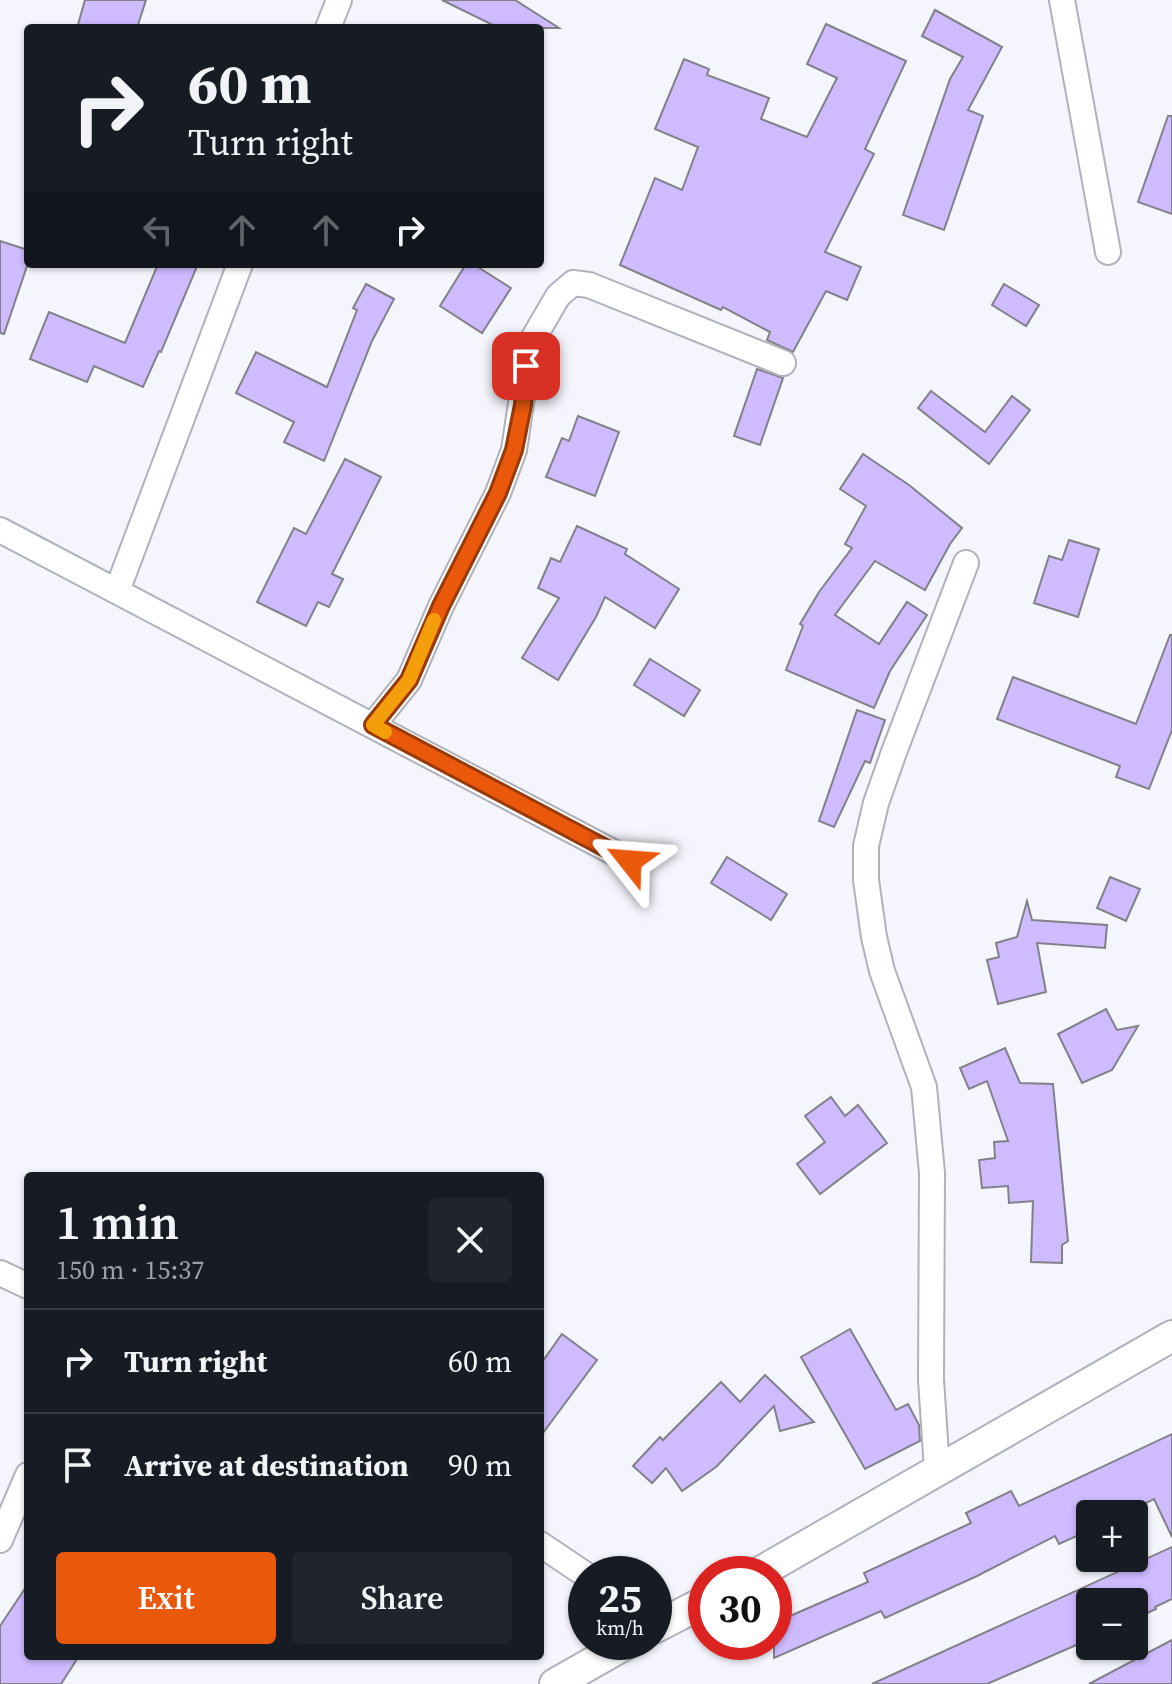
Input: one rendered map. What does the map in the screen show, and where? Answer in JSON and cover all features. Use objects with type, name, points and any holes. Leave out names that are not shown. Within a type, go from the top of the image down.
[{"type":"street","points":[[330,24],[339,0]]},
{"type":"street","points":[[1062,0],[1108,252]]},
{"type":"street","points":[[117,591],[238,268]]},
{"type":"street","points":[[373,725],[409,680],[441,606],[498,493],[514,450],[530,344],[558,296],[573,283],[589,285],[783,363]]},
{"type":"street","points":[[0,530],[630,861]]},
{"type":"street","points":[[937,1470],[931,1380],[932,1173],[924,1087],[879,960],[866,880],[866,846],[885,777],[966,563]]},
{"type":"street","points":[[0,1273],[24,1284]]},
{"type":"street","points":[[792,1556],[1172,1336]]},
{"type":"street","points":[[0,1540],[24,1484]]},
{"type":"street","points":[[544,1547],[568,1563]]},
{"type":"street","points":[[555,1684],[597,1660]]},
{"type":"building","points":[[85,0],[146,0],[138,24],[78,24]]},
{"type":"building","points":[[442,0],[515,0],[559,28],[544,28],[544,24],[491,24]]},
{"type":"building","points":[[935,10],[1002,47],[968,110],[983,116],[944,230],[903,215],[950,79],[963,57],[922,36]]},
{"type":"building","points":[[826,24],[906,61],[865,149],[874,154],[825,252],[861,267],[847,300],[826,291],[793,352],[767,340],[770,332],[723,307],[721,310],[620,265],[655,178],[682,190],[698,147],[655,129],[684,59],[709,69],[707,75],[769,98],[761,119],[807,137],[837,78],[807,64]]},
{"type":"building","points":[[1168,116],[1172,116],[1172,214],[1138,202]]},
{"type":"building","points":[[0,241],[24,249],[26,268],[4,334],[0,333]]},
{"type":"building","points":[[156,268],[196,268],[143,387],[94,366],[87,382],[30,359],[49,312],[125,343]]},
{"type":"building","points":[[464,268],[479,268],[511,288],[482,333],[440,306]]},
{"type":"building","points":[[366,284],[394,299],[372,341],[324,461],[284,442],[294,422],[236,393],[256,352],[327,387],[357,310],[353,308]]},
{"type":"building","points":[[1004,284],[1039,305],[1026,326],[992,305]]},
{"type":"building","points":[[757,369],[783,378],[760,445],[734,436]]},
{"type":"building","points":[[931,391],[985,432],[1012,396],[1030,410],[989,464],[918,408]]},
{"type":"building","points":[[578,416],[619,432],[595,496],[546,477],[562,438],[569,441]]},
{"type":"building","points":[[863,454],[909,485],[962,528],[925,590],[875,561],[835,615],[879,644],[907,602],[927,615],[890,671],[874,708],[786,670],[803,626],[800,624],[852,548],[845,544],[866,506],[840,489]]},
{"type":"building","points":[[345,459],[381,477],[332,574],[343,579],[329,607],[318,602],[306,626],[257,602],[294,528],[306,534]]},
{"type":"building","points":[[577,526],[627,549],[625,554],[679,589],[655,628],[605,597],[558,680],[522,658],[559,598],[538,588],[551,558],[560,562]]},
{"type":"building","points":[[1069,540],[1099,549],[1078,617],[1034,603],[1049,556],[1062,560]]},
{"type":"building","points":[[1170,635],[1172,730],[1149,789],[1116,777],[1120,766],[997,719],[1013,677],[1136,724]]},
{"type":"building","points":[[650,659],[700,690],[684,716],[634,685]]},
{"type":"building","points":[[857,710],[885,720],[870,763],[865,761],[834,827],[819,821]]},
{"type":"building","points":[[727,857],[787,894],[771,920],[711,883]]},
{"type":"building","points":[[1110,877],[1140,889],[1126,921],[1097,908]]},
{"type":"building","points":[[1027,901],[1032,920],[1107,925],[1105,948],[1037,943],[1046,992],[998,1004],[987,960],[999,957],[996,943],[1017,937]]},
{"type":"building","points":[[1106,1009],[1117,1030],[1138,1026],[1112,1070],[1082,1083],[1058,1034]]},
{"type":"building","points":[[1005,1048],[1020,1083],[1053,1084],[1068,1241],[1062,1245],[1062,1263],[1031,1262],[1033,1201],[1009,1203],[1008,1186],[982,1188],[979,1160],[995,1158],[994,1142],[1008,1141],[987,1081],[969,1089],[960,1068]]},
{"type":"building","points":[[831,1097],[845,1116],[858,1105],[887,1143],[820,1194],[797,1164],[825,1142],[805,1116]]},
{"type":"building","points":[[850,1329],[896,1410],[908,1404],[919,1425],[920,1441],[865,1469],[801,1357]]},
{"type":"building","points":[[562,1334],[597,1360],[544,1432],[544,1359]]},
{"type":"building","points":[[765,1375],[814,1422],[780,1431],[774,1406],[716,1467],[682,1491],[666,1468],[652,1483],[633,1466],[721,1382],[740,1402]]},
{"type":"building","points":[[1172,1434],[1172,1537],[1154,1499],[1148,1502],[1076,1500],[1076,1536],[1059,1544],[1055,1536],[885,1618],[881,1611],[792,1650],[792,1615],[868,1582],[864,1573],[971,1523],[966,1513],[1011,1491],[1019,1506]]},
{"type":"building","points":[[1172,1547],[1172,1599],[1156,1609],[1148,1613],[1148,1588],[1082,1588],[1117,1572],[1148,1572],[1148,1558]]},
{"type":"building","points":[[24,1590],[24,1660],[76,1660],[61,1684],[0,1684],[0,1626]]},
{"type":"building","points":[[1076,1591],[1076,1645],[987,1684],[872,1684]]},
{"type":"building","points":[[1172,1640],[1172,1684],[1089,1684],[1134,1660],[1148,1660],[1148,1653]]},
{"type":"slow traffic","points":[[385,732],[373,725],[409,680],[434,620]]},
{"type":"route","points":[[526,366],[523,405],[514,450],[498,493],[421,648],[409,680],[373,725],[630,861]]}]
